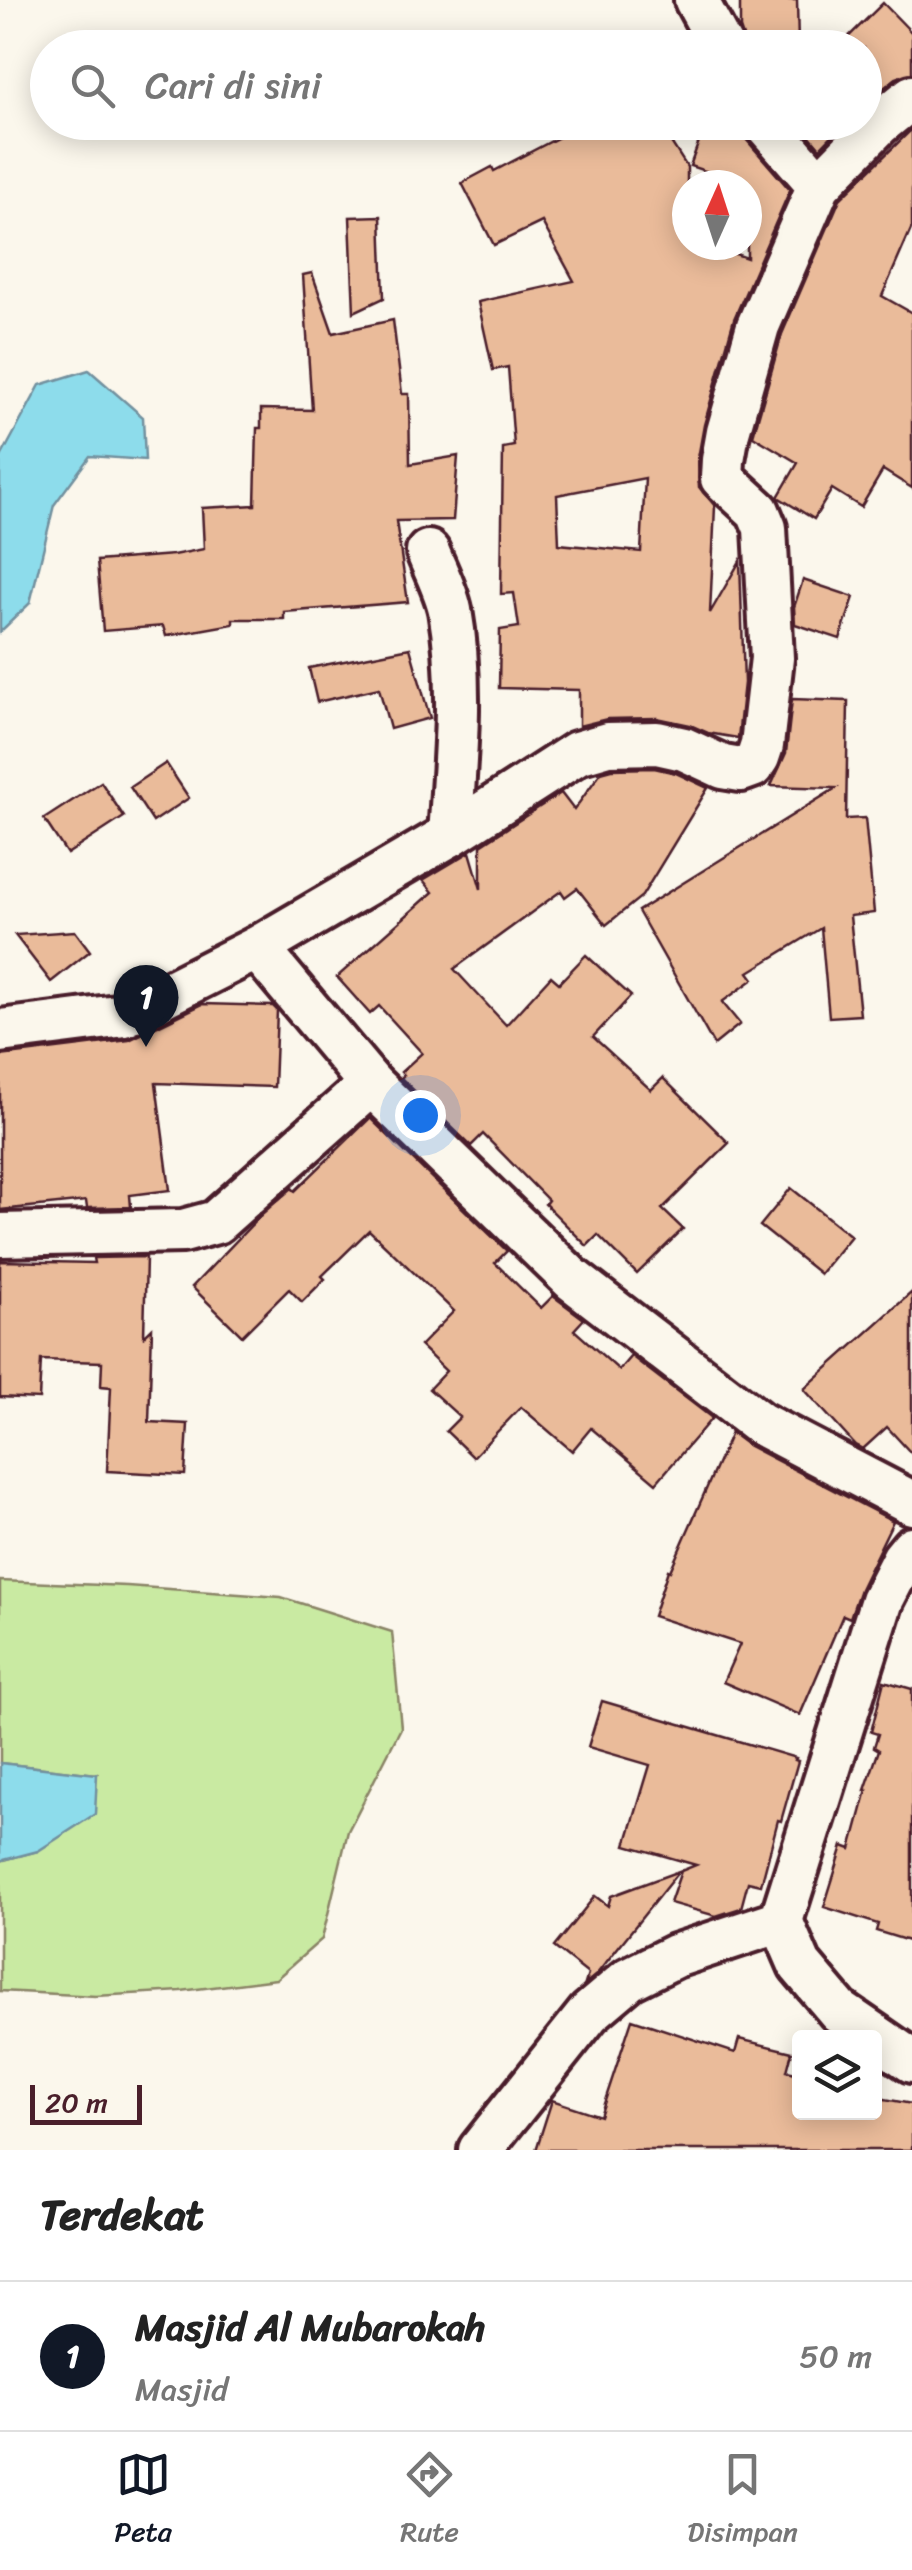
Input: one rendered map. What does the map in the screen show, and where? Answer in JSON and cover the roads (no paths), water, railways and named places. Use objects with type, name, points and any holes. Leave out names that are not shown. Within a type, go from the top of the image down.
[{"type":"street","points":[[696,0],[712,30]]},
{"type":"street","points":[[882,122],[912,97]]},
{"type":"street","points":[[780,140],[819,184]]},
{"type":"street","points":[[0,1030],[125,1015],[257,948],[450,835],[577,752],[608,744],[657,742],[724,766],[741,770],[752,766],[758,756],[772,658],[766,528],[758,511],[722,478],[722,460],[758,326],[819,184],[863,140]]},
{"type":"street","points":[[428,552],[449,606],[454,654],[457,741],[450,835]]},
{"type":"street","points":[[257,948],[371,1084],[572,1279],[759,1423],[912,1503]]},
{"type":"street","points":[[0,1235],[183,1231],[216,1222],[371,1084]]},
{"type":"street","points":[[912,1548],[882,1600],[781,1921],[800,1965],[839,2011],[912,2062]]},
{"type":"street","points":[[480,2150],[588,2012],[628,1978],[675,1956],[781,1921]]},
{"type":"water","points":[[89,370],[143,417],[145,460],[90,456],[54,505],[30,603],[0,632],[0,459],[40,385]]},
{"type":"water","points":[[0,1763],[97,1774],[95,1814],[38,1851],[0,1861]]},
{"type":"place","name":"Masjid Al Mubarokah","points":[[146,1047]]}]
